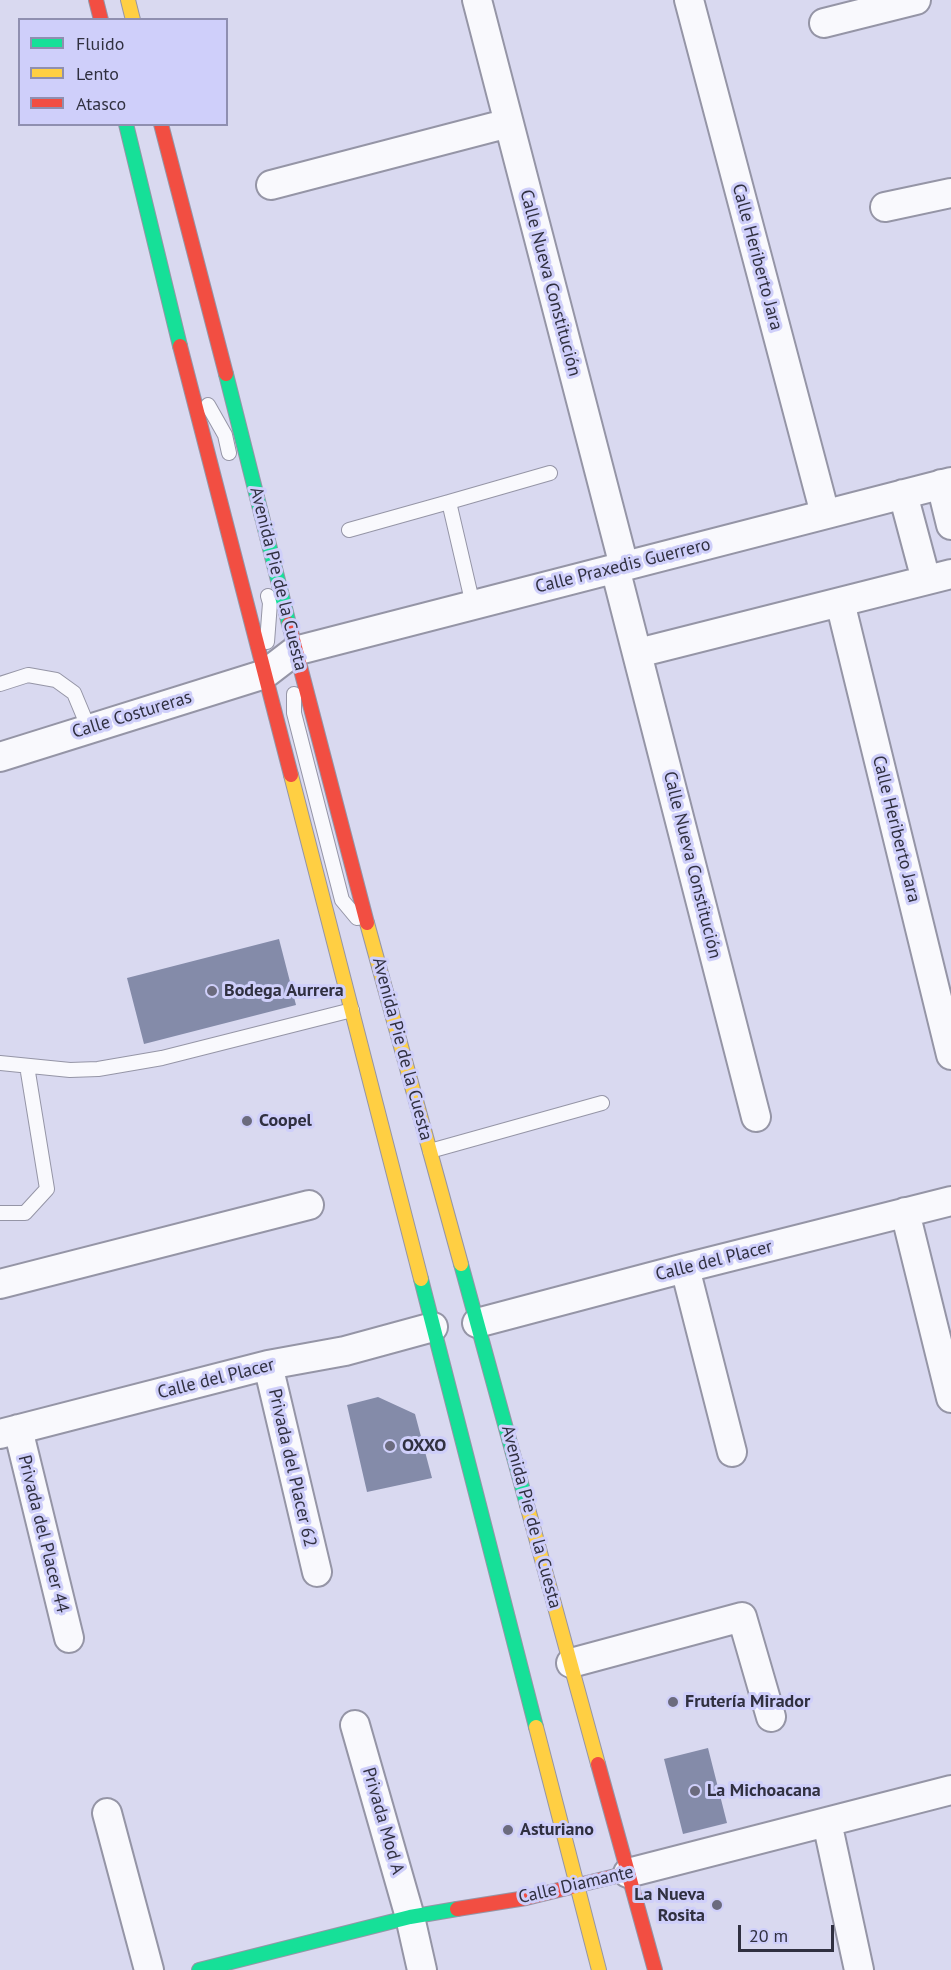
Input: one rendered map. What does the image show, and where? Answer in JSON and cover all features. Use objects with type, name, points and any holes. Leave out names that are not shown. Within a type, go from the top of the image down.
[{"type":"main road","points":[[96,0],[100,18]]},
{"type":"main road","points":[[128,0],[132,18]]},
{"type":"main road","name":"Avenida Pie de la Cuesta","points":[[126,126],[184,362],[599,1970]]},
{"type":"main road","name":"Avenida Pie de la Cuesta","points":[[162,126],[371,936],[655,1970]]},
{"type":"main road","name":"Calle Diamante","points":[[199,1970],[410,1917],[526,1898],[628,1873]]},
{"type":"street","name":"Calle Nueva Constitución","points":[[477,0],[620,567],[628,614],[756,1117]]},
{"type":"street","name":"Calle Heriberto Jara","points":[[688,0],[825,514]]},
{"type":"street","points":[[824,23],[916,0]]},
{"type":"street","points":[[271,185],[509,123]]},
{"type":"street","points":[[885,207],[951,193]]},
{"type":"street","points":[[946,483],[951,525]]},
{"type":"street","name":"Calle Praxedis Guerrero","points":[[296,651],[946,483]]},
{"type":"street","points":[[638,653],[938,577],[903,494]]},
{"type":"street","name":"Calle Heriberto Jara","points":[[840,602],[951,1055]]},
{"type":"street","name":"Calle Costureras","points":[[0,757],[265,674],[296,651]]},
{"type":"street","name":"Calle del Placer","points":[[477,1323],[951,1201]]},
{"type":"street","points":[[0,1284],[309,1205]]},
{"type":"street","points":[[905,1212],[951,1398]]},
{"type":"street","points":[[685,1268],[732,1452]]},
{"type":"street","name":"Calle del Placer","points":[[9,1432],[268,1365],[345,1351],[433,1327]]},
{"type":"street","name":"Privada del Placer 62","points":[[268,1365],[317,1572]]},
{"type":"street","name":"Privada del Placer 44","points":[[9,1432],[69,1638]]},
{"type":"street","points":[[571,1663],[742,1617],[771,1717]]},
{"type":"street","name":"Privada Mod A","points":[[355,1725],[410,1917],[422,1970]]},
{"type":"street","name":"Calle Diamante","points":[[628,1873],[951,1790]]},
{"type":"street","points":[[107,1813],[149,1970]]},
{"type":"street","points":[[827,1822],[859,1970]]},
{"type":"lane","points":[[184,362],[225,435],[233,467]]},
{"type":"lane","points":[[349,530],[550,473]]},
{"type":"lane","points":[[449,502],[473,605]]},
{"type":"lane","points":[[259,562],[270,603],[265,674]]},
{"type":"lane","points":[[0,684],[28,675],[56,680],[74,693],[90,729]]},
{"type":"lane","points":[[0,1064],[98,1070],[162,1058],[352,1011]]},
{"type":"lane","points":[[0,1213],[25,1213],[48,1190],[27,1066]]},
{"type":"lane","points":[[430,1151],[602,1103]]},
{"type":"building","name":"Bodega Aurrera","points":[[279,939],[296,1005],[144,1044],[127,978]]},
{"type":"building","name":"OXXO","points":[[378,1397],[415,1414],[432,1478],[367,1492],[347,1405]]},
{"type":"building","name":"La Michoacana","points":[[708,1748],[727,1823],[683,1834],[664,1759]]},
{"type":"traffic: fast","points":[[126,126],[180,346]]},
{"type":"traffic: fast","points":[[226,374],[289,624]]},
{"type":"traffic: fast","points":[[461,1264],[527,1505]]},
{"type":"traffic: fast","points":[[421,1279],[536,1727]]},
{"type":"traffic: fast","points":[[199,1970],[410,1917],[457,1909]]},
{"type":"traffic: slow","points":[[128,0],[132,18]]},
{"type":"traffic: slow","points":[[291,775],[421,1279]]},
{"type":"traffic: slow","points":[[367,923],[461,1264]]},
{"type":"traffic: slow","points":[[527,1505],[598,1764]]},
{"type":"traffic: slow","points":[[536,1727],[599,1970]]},
{"type":"traffic: jam","points":[[96,0],[100,18]]},
{"type":"traffic: jam","points":[[162,126],[226,374]]},
{"type":"traffic: jam","points":[[180,346],[291,775]]},
{"type":"traffic: jam","points":[[289,624],[367,923]]},
{"type":"traffic: jam","points":[[598,1764],[655,1970]]},
{"type":"traffic: jam","points":[[457,1909],[526,1898],[628,1873]]},
{"type":"place","name":"Bodega Aurrera","points":[[212,991]]},
{"type":"place","name":"Coopel","points":[[247,1121]]},
{"type":"place","name":"OXXO","points":[[390,1446]]},
{"type":"place","name":"Frutería Mirador","points":[[673,1702]]},
{"type":"place","name":"La Michoacana","points":[[695,1791]]},
{"type":"place","name":"Asturiano","points":[[508,1830]]},
{"type":"place","name":"La Nueva Rosita","points":[[717,1905]]}]
